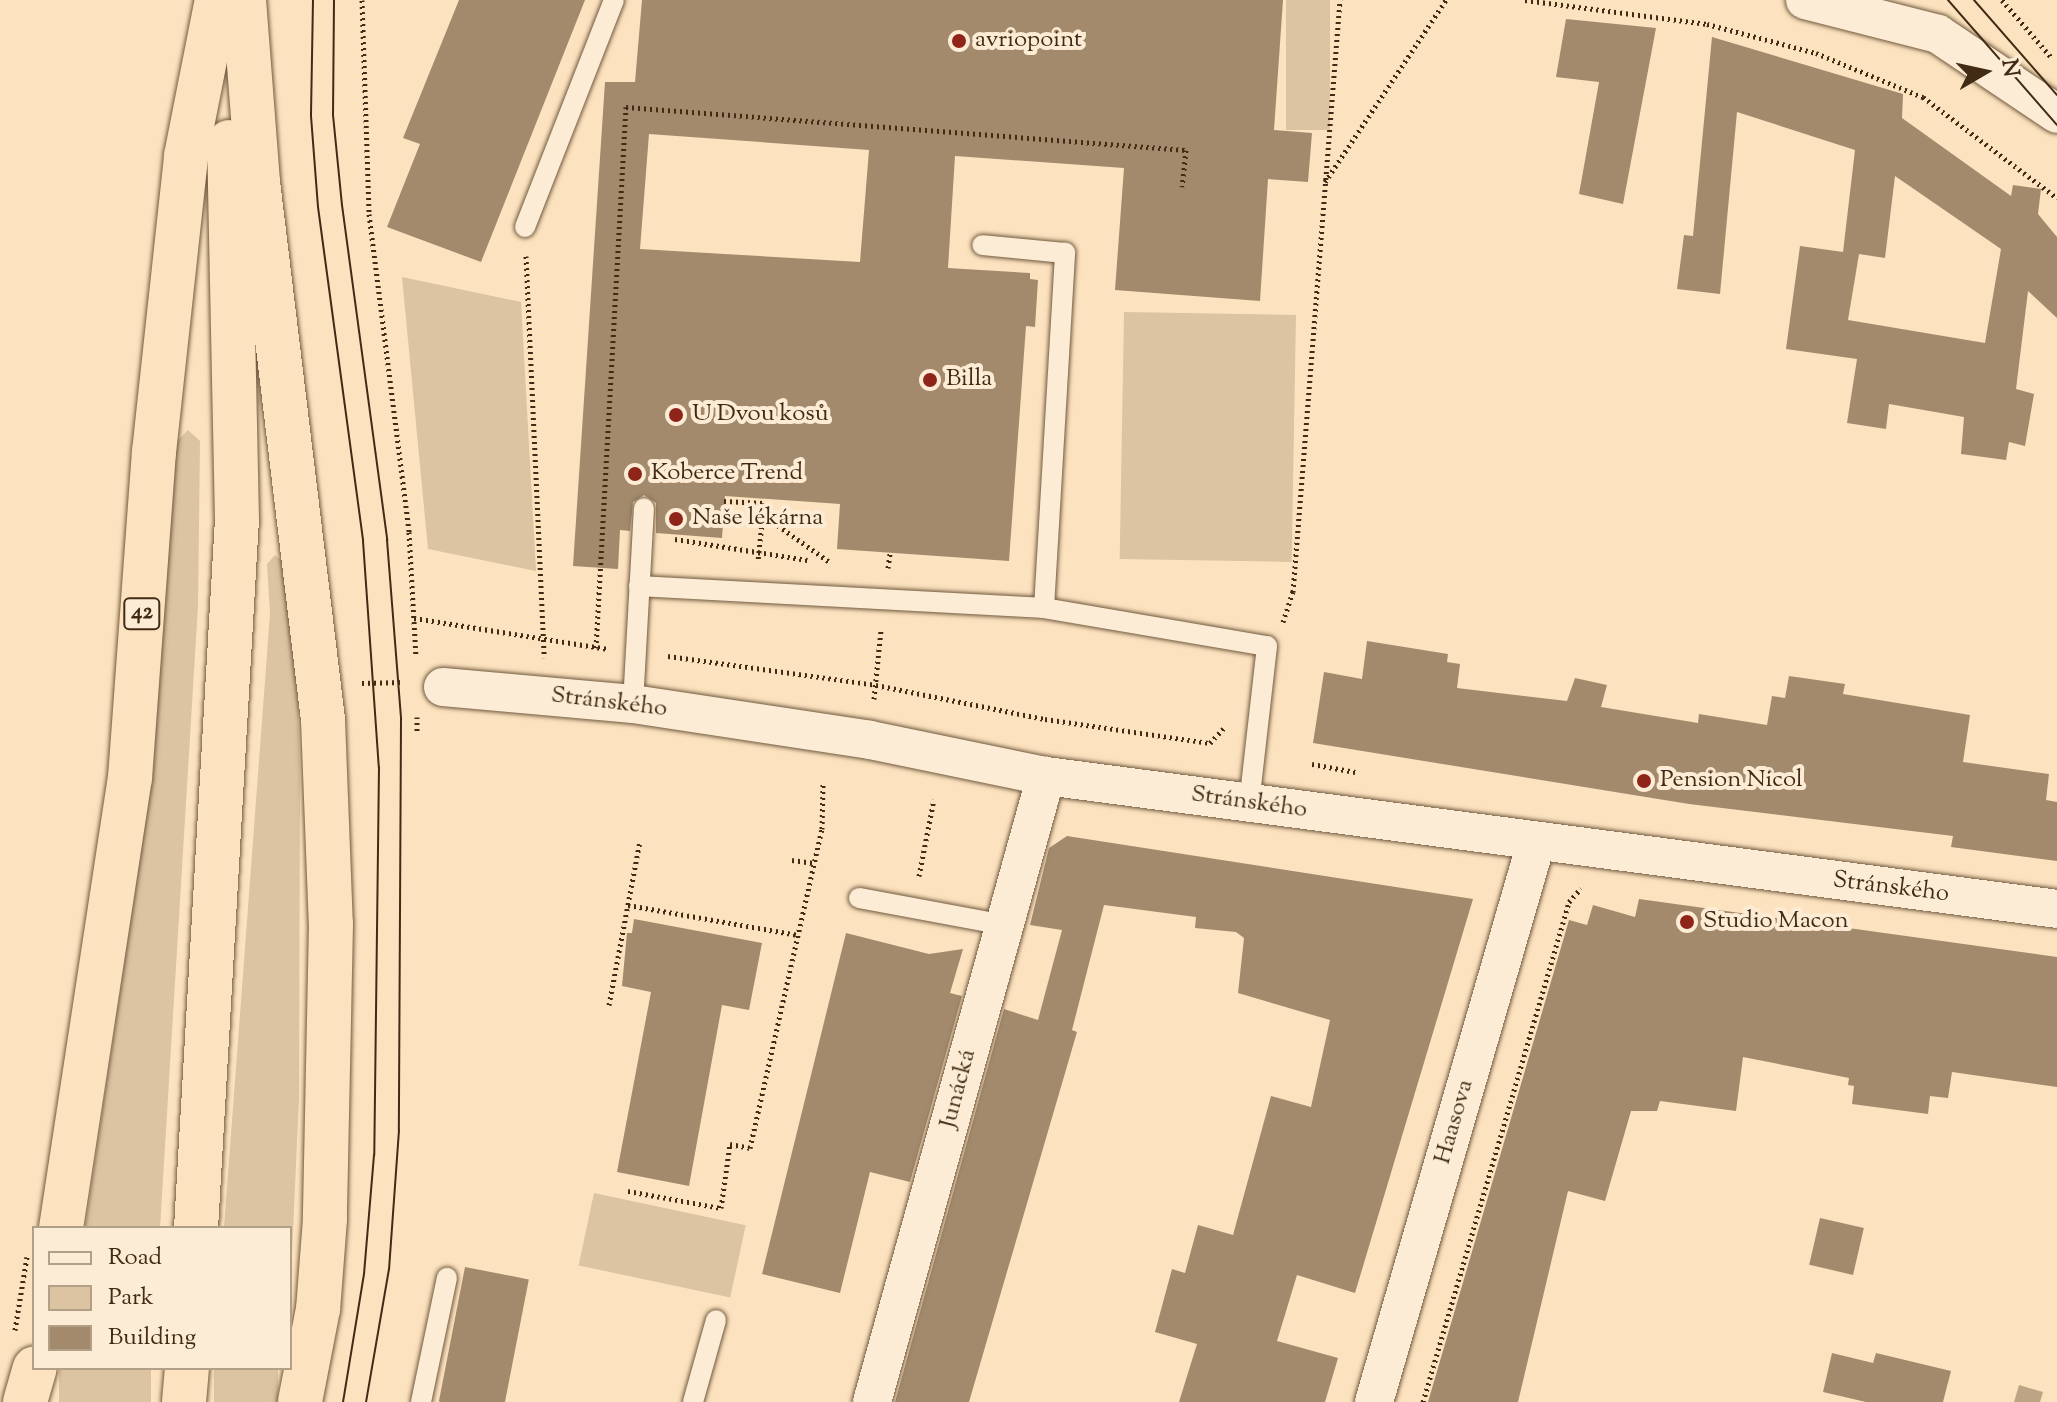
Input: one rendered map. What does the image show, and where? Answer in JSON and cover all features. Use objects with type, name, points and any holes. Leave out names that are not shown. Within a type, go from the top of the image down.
[{"type":"highway","name":"42","points":[[61,1226],[130,778],[154,452],[183,188],[217,0]]},
{"type":"highway","points":[[196,1226],[237,520],[229,111],[234,0]]},
{"type":"highway","points":[[244,0],[258,182],[324,751],[331,924],[325,1219],[318,1309],[300,1402]]},
{"type":"highway","points":[[25,1402],[34,1370]]},
{"type":"highway","points":[[184,1402],[187,1370]]},
{"type":"street","points":[[1805,0],[1938,34],[2057,114]]},
{"type":"street","name":"Stránského","points":[[430,686],[633,704],[870,740],[1046,776],[1536,843],[2057,909]]},
{"type":"street","name":"Junácká","points":[[872,1402],[1046,776]]},
{"type":"street","name":"Haasova","points":[[1374,1402],[1536,843]]},
{"type":"lane","points":[[525,227],[614,0]]},
{"type":"lane","points":[[982,245],[1065,253],[1044,608]]},
{"type":"lane","points":[[633,704],[644,508]]},
{"type":"lane","points":[[639,586],[755,594],[885,596],[1044,608],[1267,646],[1249,803]]},
{"type":"lane","points":[[859,898],[1004,925]]},
{"type":"lane","points":[[421,1402],[447,1278]]},
{"type":"lane","points":[[693,1402],[716,1320]]},
{"type":"path","points":[[362,0],[369,214],[409,532],[414,618],[596,648],[876,685],[1045,719],[1210,743],[1232,720]]},
{"type":"path","points":[[1267,646],[1283,622],[1293,592],[1340,0]]},
{"type":"path","points":[[1324,183],[1446,0]]},
{"type":"path","points":[[1525,0],[1707,24],[1816,53],[1923,97],[2057,198]]},
{"type":"path","points":[[2002,0],[2057,64]]},
{"type":"path","points":[[596,648],[626,107],[1186,150],[1182,187]]},
{"type":"path","points":[[525,227],[546,695]]},
{"type":"path","points":[[724,501],[764,503],[755,594]]},
{"type":"path","points":[[763,515],[833,564]]},
{"type":"path","points":[[642,536],[847,566]]},
{"type":"path","points":[[870,740],[890,553]]},
{"type":"path","points":[[874,569],[902,572]]},
{"type":"path","points":[[358,674],[359,683],[430,686]]},
{"type":"path","points":[[628,1191],[721,1208],[730,1144],[750,1148],[814,863],[823,784]]},
{"type":"path","points":[[913,908],[934,799]]},
{"type":"path","points":[[609,1005],[640,841]]},
{"type":"path","points":[[792,860],[814,863]]},
{"type":"path","points":[[1423,1402],[1569,902],[1583,887],[1598,889]]},
{"type":"path","points":[[628,905],[798,935]]},
{"type":"green space","points":[[1286,0],[1330,0],[1330,130],[1286,130]]},
{"type":"green space","points":[[402,277],[521,302],[536,571],[428,549]]},
{"type":"green space","points":[[1124,312],[1296,315],[1292,562],[1120,559]]},
{"type":"green space","points":[[188,430],[200,441],[198,606],[160,1226],[85,1226],[142,843],[176,442]]},
{"type":"green space","points":[[275,555],[284,563],[297,666],[300,784],[299,1097],[292,1253],[292,1226],[224,1226],[270,614],[267,564]]},
{"type":"green space","points":[[594,1193],[746,1225],[730,1298],[579,1265]]},
{"type":"green space","points":[[59,1370],[151,1370],[151,1402],[59,1402]]},
{"type":"green space","points":[[214,1370],[278,1370],[278,1402],[214,1402]]},
{"type":"shaded area","points":[[2019,1385],[2043,1392],[2040,1402],[2014,1402]]},
{"type":"building","points":[[459,0],[585,0],[481,262],[387,227],[420,144],[403,138]]},
{"type":"building","points":[[642,0],[1283,0],[1274,130],[1312,133],[1308,182],[1268,179],[1260,301],[1115,290],[1124,168],[955,156],[948,268],[1030,273],[1030,279],[1038,280],[1035,327],[1026,326],[1009,561],[837,549],[840,504],[725,496],[722,538],[656,533],[656,503],[644,495],[633,502],[630,531],[620,530],[618,569],[573,566],[605,82],[635,82]],"holes":[[[649,134],[869,150],[860,262],[640,249]]]},
{"type":"building","points":[[1566,19],[1656,28],[1623,204],[1579,194],[1599,82],[1556,77]]},
{"type":"building","points":[[1712,37],[1903,94],[1902,118],[2011,196],[2013,185],[2041,189],[2038,214],[2057,237],[2057,318],[2028,291],[2016,389],[2034,394],[2025,446],[2009,442],[2006,460],[1961,454],[1964,417],[1889,404],[1886,429],[1847,423],[1857,359],[1786,349],[1800,246],[1843,252],[1855,150],[1737,112],[1720,294],[1677,289],[1684,235],[1693,236]],"holes":[[[1895,176],[2001,249],[1985,343],[1848,320],[1859,254],[1885,258]]]},
{"type":"building","points":[[1367,641],[1448,654],[1447,662],[1460,664],[1457,688],[1567,701],[1575,678],[1607,685],[1601,707],[1698,723],[1699,714],[1767,725],[1772,696],[1785,698],[1789,676],[1845,684],[1843,694],[1970,715],[1963,762],[2049,774],[2046,800],[2057,802],[2057,861],[1951,847],[1953,836],[1689,804],[1313,743],[1324,672],[1362,679]]},
{"type":"building","points":[[1067,836],[1473,899],[1355,1293],[1297,1275],[1277,1341],[1338,1358],[1325,1402],[1179,1402],[1197,1344],[1155,1332],[1172,1269],[1185,1273],[1198,1225],[1233,1235],[1271,1096],[1311,1107],[1330,1020],[1238,993],[1244,938],[1236,932],[1195,928],[1196,917],[1104,905],[1072,1030],[1077,1032],[969,1402],[895,1402],[1004,1009],[1038,1020],[1062,930],[1030,925],[1049,848]]},
{"type":"building","points":[[1639,899],[2057,957],[2057,1087],[1952,1072],[1948,1098],[1930,1096],[1928,1114],[1852,1104],[1854,1086],[1848,1085],[1849,1078],[1743,1057],[1736,1111],[1660,1101],[1657,1111],[1631,1111],[1605,1201],[1568,1191],[1518,1402],[1428,1402],[1569,920],[1587,925],[1593,905],[1635,917]]},
{"type":"building","points":[[634,919],[762,943],[749,1010],[722,1005],[689,1186],[617,1172],[651,992],[622,986],[627,933],[632,933]]},
{"type":"building","points":[[846,933],[929,954],[963,949],[950,993],[962,996],[910,1182],[870,1172],[840,1293],[762,1274]]},
{"type":"building","points":[[1820,1218],[1864,1228],[1853,1275],[1809,1265]]},
{"type":"building","points":[[465,1267],[529,1279],[505,1402],[439,1401]]},
{"type":"building","points":[[1832,1353],[1873,1363],[1876,1353],[1951,1371],[1943,1402],[1866,1402],[1823,1392]]},
{"type":"tram line","points":[[313,0],[311,116],[318,207],[363,541],[379,767],[374,1155],[364,1274],[343,1402]]},
{"type":"tram line","points":[[334,0],[333,115],[342,205],[387,540],[401,719],[399,1130],[389,1269],[366,1402]]},
{"type":"tram line","points":[[1948,0],[2057,125]]},
{"type":"tram line","points":[[1974,0],[2057,95]]},
{"type":"place","name":"avriopoint","points":[[959,41]]},
{"type":"place","name":"Billa","points":[[930,380]]},
{"type":"place","name":"U Dvou kosů","points":[[676,415]]},
{"type":"place","name":"Koberce Trend","points":[[635,474]]},
{"type":"place","name":"Naše lékárna","points":[[676,519]]},
{"type":"place","name":"Pension Nicol","points":[[1644,781]]},
{"type":"place","name":"Studio Macon","points":[[1687,922]]}]
